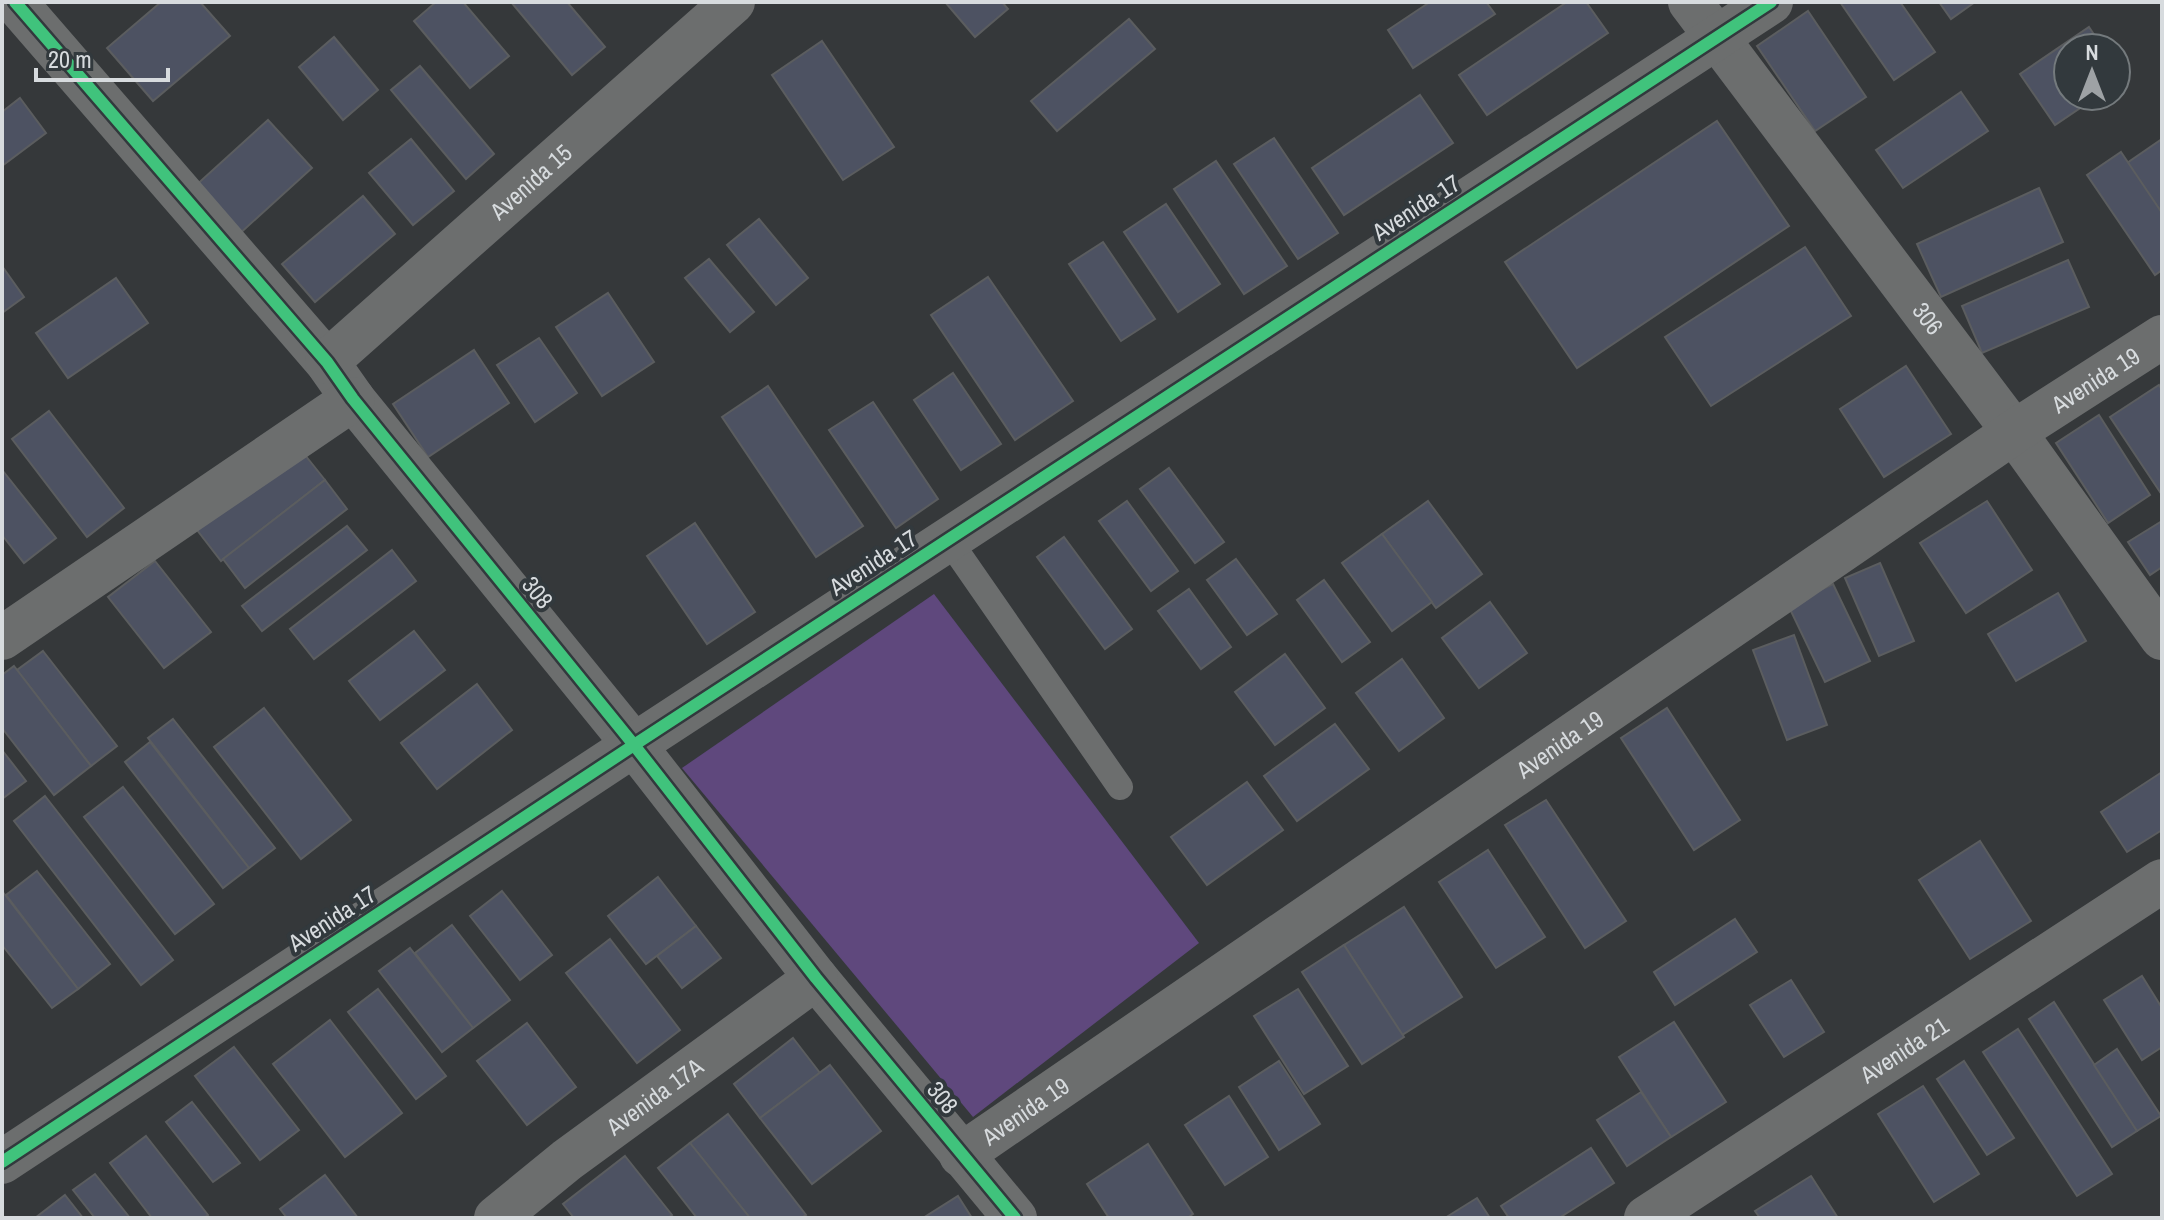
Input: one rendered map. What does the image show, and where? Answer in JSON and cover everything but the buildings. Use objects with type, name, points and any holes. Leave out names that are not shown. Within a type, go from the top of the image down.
[{"type":"street","name":"Avenida 15","points":[[327,362],[733,2]]},
{"type":"street","name":"306","points":[[1690,2],[2014,432],[2162,638]]},
{"type":"street","name":"Avenida 17","points":[[2,1162],[1771,2]]},
{"type":"street","name":"308","points":[[19,3],[327,362],[353,399],[634,745],[816,978],[1015,1218]]},
{"type":"street","name":"Avenida 19","points":[[961,1155],[2014,432],[2162,337]]},
{"type":"street","points":[[2,638],[353,399]]},
{"type":"street","name":"Avenida 21","points":[[1646,1218],[2162,881]]},
{"type":"street","name":"Avenida 17A","points":[[496,1218],[567,1160],[816,978]]},
{"type":"lane","points":[[948,539],[1120,787]]},
{"type":"shaded area","points":[[934,594],[1199,943],[973,1117],[682,768]]},
{"type":"cycle path","points":[[15,2],[327,362],[353,399],[634,745],[816,978],[1015,1218]]},
{"type":"cycle path","points":[[2,1162],[1771,2]]}]
